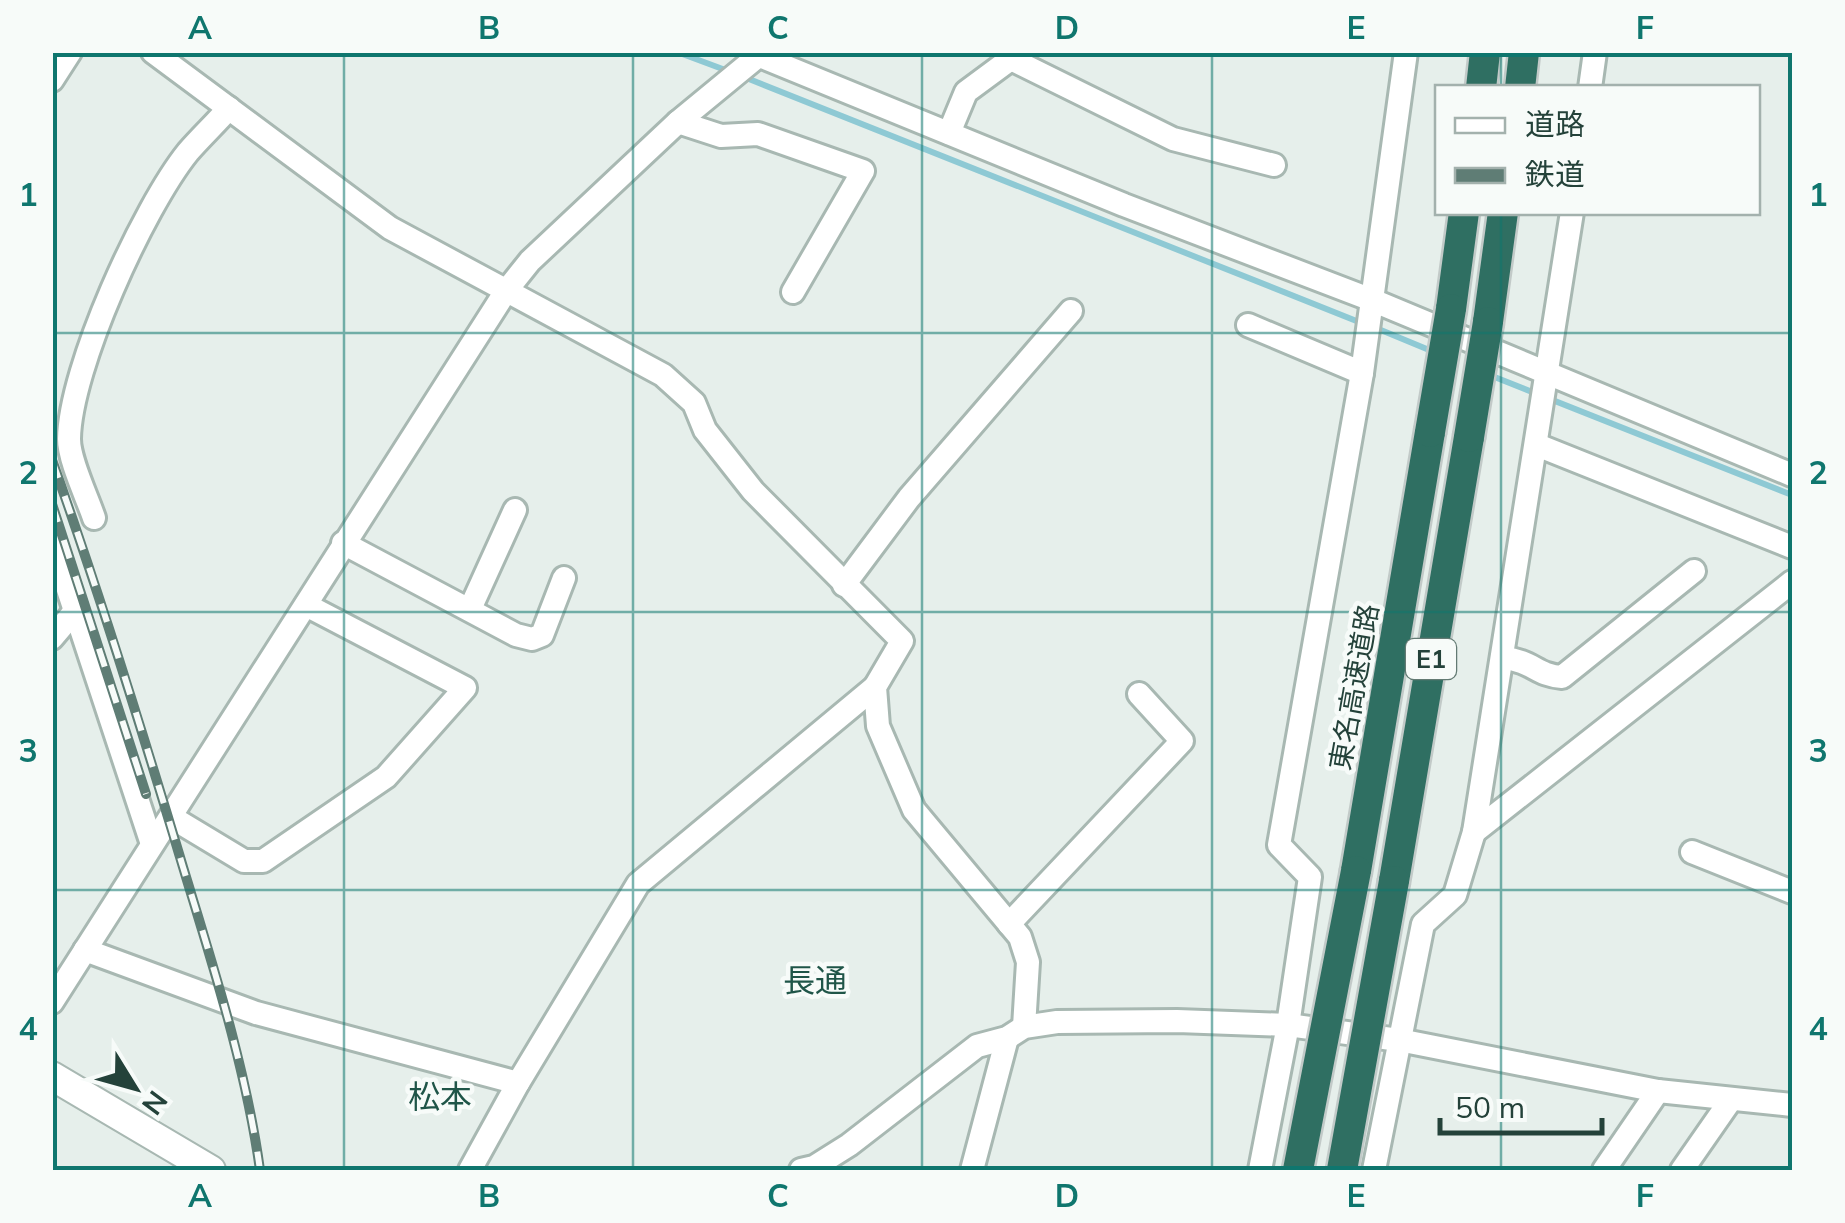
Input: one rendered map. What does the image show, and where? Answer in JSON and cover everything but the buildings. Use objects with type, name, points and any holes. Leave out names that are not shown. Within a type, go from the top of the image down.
[{"type":"highway","points":[[1481,85],[1485,52]]},
{"type":"highway","points":[[1520,85],[1524,52]]},
{"type":"highway","name":"東名高速道路","points":[[1298,1170],[1356,871],[1464,215]]},
{"type":"highway","name":"E1","points":[[1342,1170],[1469,438],[1503,215]]},
{"type":"street","points":[[52,80],[70,52]]},
{"type":"street","points":[[153,52],[390,228],[663,374],[694,403],[705,430],[753,491],[902,641],[875,687],[638,884],[470,1170]]},
{"type":"street","points":[[1260,1170],[1288,1025],[1310,877],[1280,845],[1362,373],[1406,52]]},
{"type":"street","points":[[1590,85],[1595,52]]},
{"type":"street","points":[[52,1002],[506,291],[530,261],[757,54],[1372,300],[1792,475]]},
{"type":"street","points":[[948,133],[966,92],[1015,56],[1173,139],[1274,164]]},
{"type":"street","points":[[94,518],[69,442],[88,348],[159,196],[187,154],[230,108]]},
{"type":"street","points":[[678,122],[721,136],[758,134],[863,171],[793,292]]},
{"type":"street","points":[[1374,1170],[1423,924],[1455,894],[1474,832],[1572,215]]},
{"type":"street","points":[[844,584],[909,498],[1071,312]]},
{"type":"street","points":[[1248,325],[1362,373]]},
{"type":"street","points":[[1537,445],[1792,547]]},
{"type":"street","points":[[470,609],[515,510]]},
{"type":"street","points":[[52,540],[152,844]]},
{"type":"street","points":[[343,542],[516,635],[532,639],[542,634],[564,578]]},
{"type":"street","points":[[1503,658],[1526,660],[1545,676],[1562,677],[1694,570]]},
{"type":"street","points":[[1474,832],[1792,582]]},
{"type":"street","points":[[170,817],[244,861],[263,861],[386,777],[465,688],[306,604]]},
{"type":"street","points":[[52,638],[74,612]]},
{"type":"street","points":[[875,687],[878,726],[914,810],[1010,924],[1020,938],[1028,962],[1015,1032],[972,1170]]},
{"type":"street","points":[[1010,924],[1182,741],[1138,694]]},
{"type":"street","points":[[1692,852],[1792,892]]},
{"type":"street","points":[[85,950],[256,1013],[518,1083]]},
{"type":"street","points":[[801,1170],[814,1167],[849,1145],[977,1046],[1056,1022],[1177,1020],[1288,1025],[1399,1040],[1658,1091],[1792,1105]]},
{"type":"street","points":[[52,1076],[211,1170]]},
{"type":"street","points":[[1604,1170],[1658,1091]]},
{"type":"street","points":[[1682,1170],[1730,1100]]},
{"type":"waterway","points":[[677,52],[728,71]]},
{"type":"waterway","points":[[744,77],[1364,324]]},
{"type":"waterway","points":[[1376,328],[1434,352]]},
{"type":"waterway","points":[[1487,374],[1792,495]]},
{"type":"railway","points":[[52,460],[120,663],[217,979],[246,1094],[260,1170]]},
{"type":"railway","points":[[52,504],[146,794]]},
{"type":"district","name":"長通","points":[[815,981]]},
{"type":"district","name":"松本","points":[[440,1097]]}]
